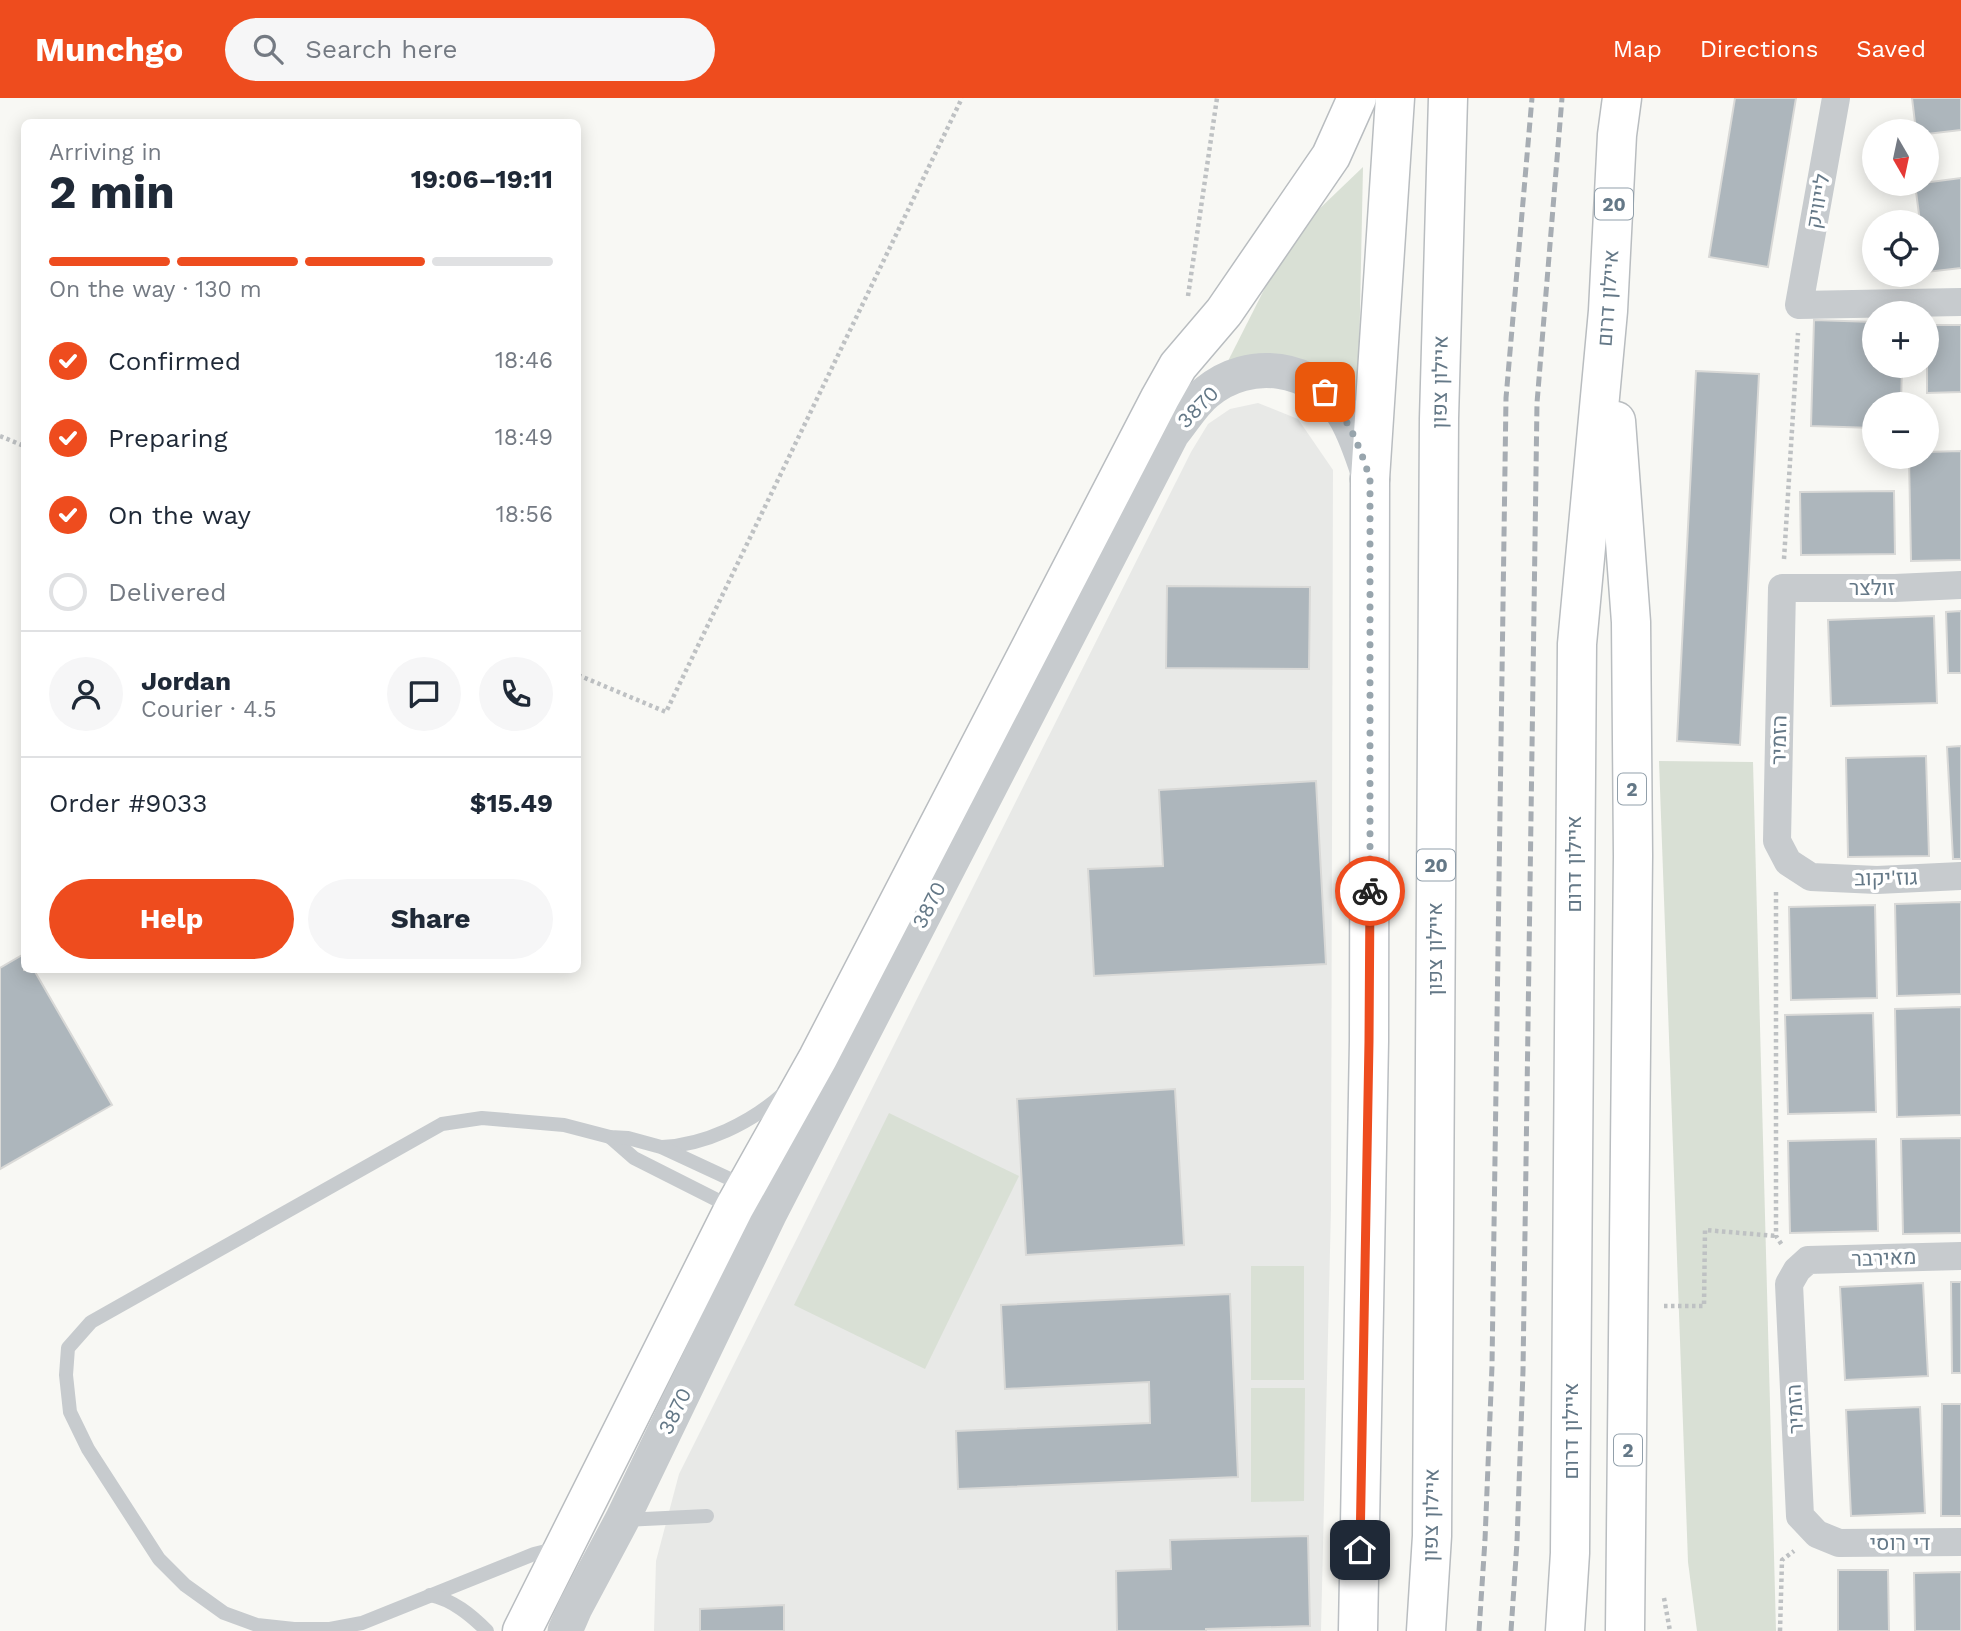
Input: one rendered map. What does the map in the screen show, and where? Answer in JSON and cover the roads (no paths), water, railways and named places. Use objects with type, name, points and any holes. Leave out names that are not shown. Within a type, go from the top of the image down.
[{"type":"main road","points":[[522,1631],[563,1548],[753,1204],[818,1058],[1160,398],[1178,366],[1224,312],[1331,156],[1357,98]]},
{"type":"main road","points":[[1358,1631],[1369,1041],[1370,479],[1395,98]]},
{"type":"main road","name":"איילון צפון","points":[[1426,1631],[1432,1536],[1438,419],[1448,98]]},
{"type":"main road","name":"איילון דרום","points":[[1565,1631],[1570,1553],[1577,644],[1608,311],[1622,98]]},
{"type":"main road","name":"2","points":[[1608,311],[1631,622],[1633,856],[1625,1631]]},
{"type":"main road","points":[[1626,1551],[1642,1631]]},
{"type":"street","name":"לייוויק","points":[[1836,98],[1799,305],[1961,302]]},
{"type":"street","name":"3870","points":[[565,1631],[615,1534],[753,1204],[1172,434],[1206,393],[1227,379],[1248,372],[1274,369],[1304,379],[1325,392],[1342,411],[1357,440],[1370,479]]},
{"type":"street","name":"זולצר","points":[[1783,588],[1961,585]]},
{"type":"street","name":"הזמיר","points":[[1783,588],[1777,841],[1799,869]]},
{"type":"street","name":"גוז'יקוב","points":[[1799,869],[1877,880],[1961,876]]},
{"type":"street","name":"מאירבר","points":[[1802,1265],[1961,1256]]},
{"type":"street","name":"הזמיר","points":[[1802,1265],[1789,1284],[1800,1516],[1828,1539]]},
{"type":"street","name":"די רוסי","points":[[1828,1539],[1961,1542]]},
{"type":"lane","points":[[662,1147],[677,1146],[708,1137],[739,1124],[770,1106],[818,1058]]},
{"type":"lane","points":[[707,1516],[615,1534],[534,1554],[362,1623],[330,1629],[257,1625],[224,1613],[185,1585],[159,1559],[88,1449],[70,1412],[66,1375],[68,1348],[91,1322],[442,1124],[482,1118],[526,1121],[564,1125],[610,1137],[628,1138],[662,1147],[753,1204]]},
{"type":"lane","points":[[610,1137],[634,1158],[753,1204]]},
{"type":"lane","points":[[430,1595],[442,1597],[456,1605],[487,1631]]},
{"type":"railway","points":[[1479,1631],[1492,1366],[1506,398],[1532,98]]},
{"type":"railway","points":[[1511,1631],[1523,1371],[1537,403],[1562,98]]}]
